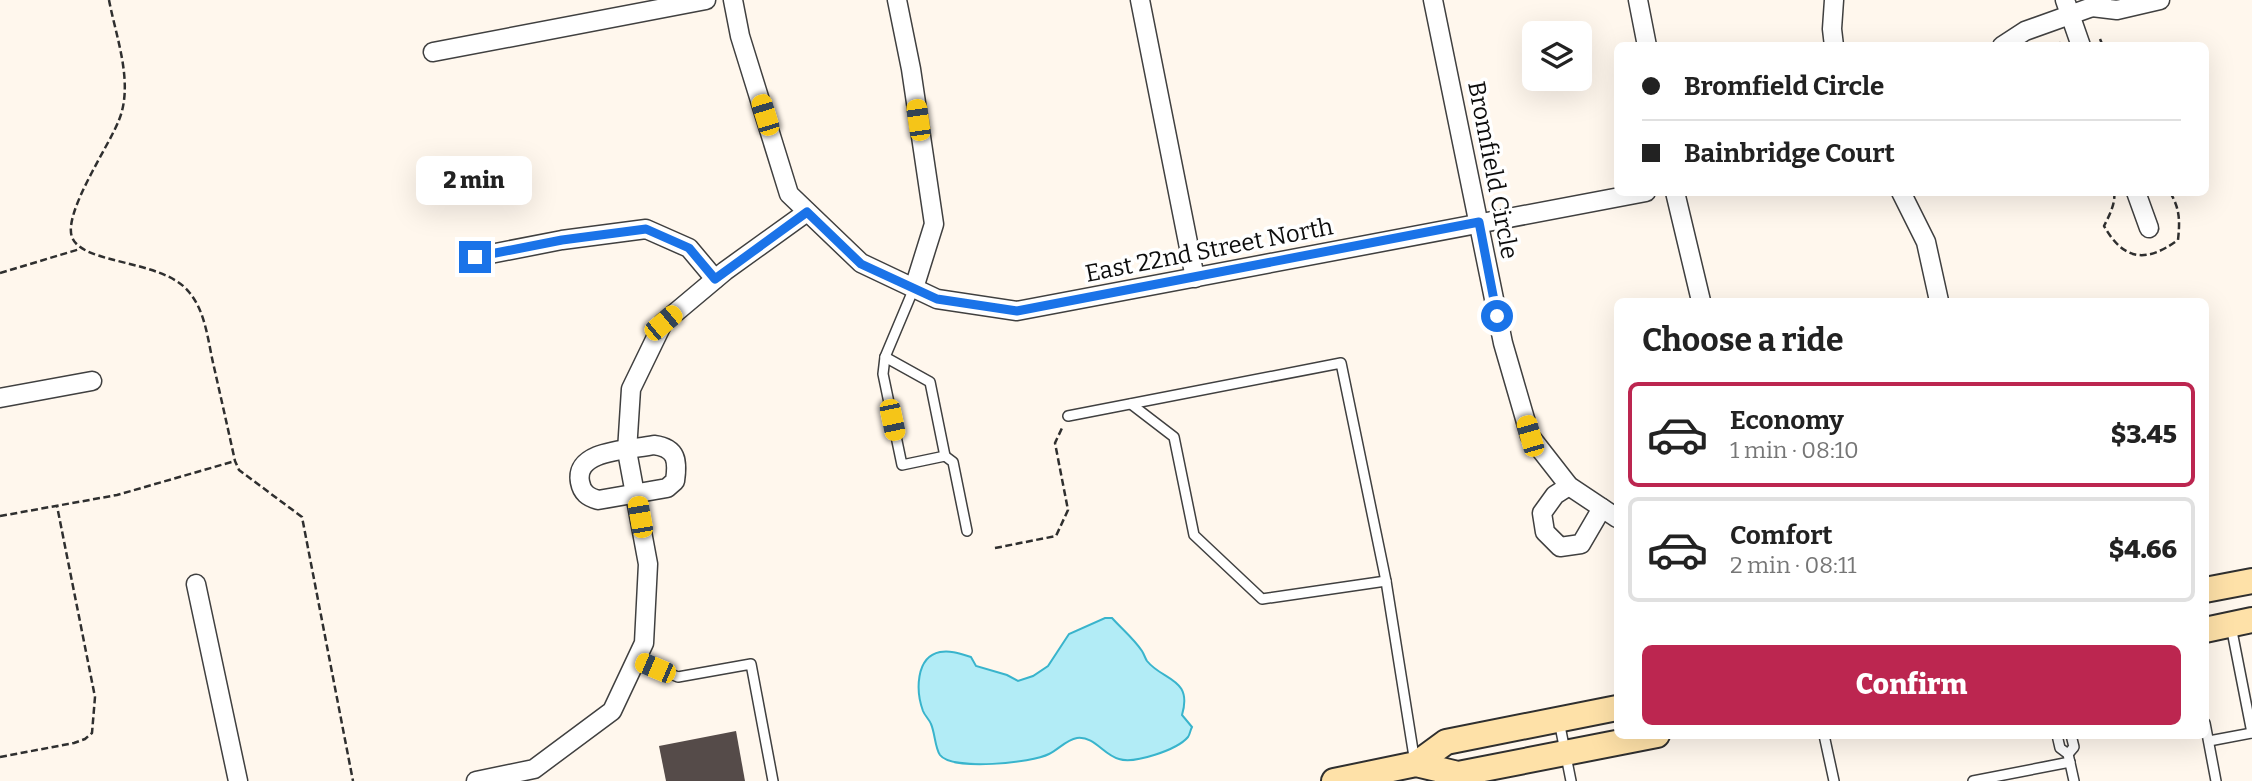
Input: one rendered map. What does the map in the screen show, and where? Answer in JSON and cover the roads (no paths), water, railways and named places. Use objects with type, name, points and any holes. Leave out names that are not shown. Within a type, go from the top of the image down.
[{"type":"main road","points":[[2209,589],[2252,581]]},
{"type":"main road","points":[[2209,629],[2241,622]]},
{"type":"main road","points":[[1334,781],[1416,764],[1446,742],[1614,709]]},
{"type":"main road","points":[[1416,764],[1458,774],[1637,739]]},
{"type":"street","points":[[433,52],[706,0]]},
{"type":"street","name":"East 22nd Street North","points":[[733,0],[740,36],[789,194],[861,264],[937,299],[1017,311],[1624,196]]},
{"type":"street","points":[[897,0],[911,69],[934,223],[914,288]]},
{"type":"street","points":[[1140,0],[1195,278]]},
{"type":"street","name":"Bromfield Circle","points":[[1433,0],[1503,343],[1530,436],[1569,486],[1609,513]]},
{"type":"street","points":[[1638,0],[1646,42]]},
{"type":"street","points":[[1834,0],[1834,42]]},
{"type":"street","points":[[2008,42],[2068,8],[2097,4],[2118,10],[2160,0]]},
{"type":"street","points":[[2068,8],[2080,42]]},
{"type":"street","points":[[1676,196],[1699,298]]},
{"type":"street","points":[[1903,196],[1926,242],[1939,298]]},
{"type":"street","points":[[2137,196],[2148,228]]},
{"type":"street","points":[[476,781],[534,769],[612,711],[644,642],[648,564],[627,451],[631,389],[663,323],[715,279],[807,212]]},
{"type":"street","points":[[475,257],[562,240],[646,229],[689,248],[715,279]]},
{"type":"street","points":[[0,398],[92,381]]},
{"type":"street","points":[[654,445],[666,447],[674,454],[677,468],[675,481],[667,488],[597,500],[581,490],[579,477],[582,465],[592,456],[627,451],[654,445]]},
{"type":"street","points":[[1569,486],[1555,495],[1542,513],[1545,532],[1560,547],[1581,544],[1609,513]]},
{"type":"street","points":[[196,584],[238,781]]},
{"type":"lane","points":[[914,288],[885,357],[883,374],[901,465],[945,456]]},
{"type":"lane","points":[[885,357],[930,382],[945,456],[953,462],[967,531]]},
{"type":"lane","points":[[1068,416],[1341,363],[1386,581],[1416,764]]},
{"type":"lane","points":[[1131,404],[1174,437],[1194,535],[1262,599],[1386,581]]},
{"type":"lane","points":[[2216,781],[2208,741],[2252,733],[2241,675],[2241,622]]},
{"type":"lane","points":[[636,660],[678,677],[751,664],[773,781]]},
{"type":"lane","points":[[2241,675],[2252,673]]},
{"type":"lane","points":[[1558,719],[1571,781]]},
{"type":"lane","points":[[1825,739],[1834,781]]},
{"type":"lane","points":[[2058,739],[2060,748],[2069,758],[2074,781]]},
{"type":"lane","points":[[2069,758],[2074,747],[2072,739]]},
{"type":"lane","points":[[1973,781],[2069,758]]},
{"type":"water","points":[[1105,618],[1112,618],[1139,647],[1147,661],[1180,687],[1184,703],[1182,715],[1192,727],[1188,737],[1182,742],[1155,755],[1135,760],[1113,757],[1083,738],[1069,741],[1040,757],[1010,762],[960,763],[940,755],[919,694],[922,668],[932,655],[952,652],[971,657],[976,666],[1018,681],[1033,676],[1048,666],[1069,634]]}]
